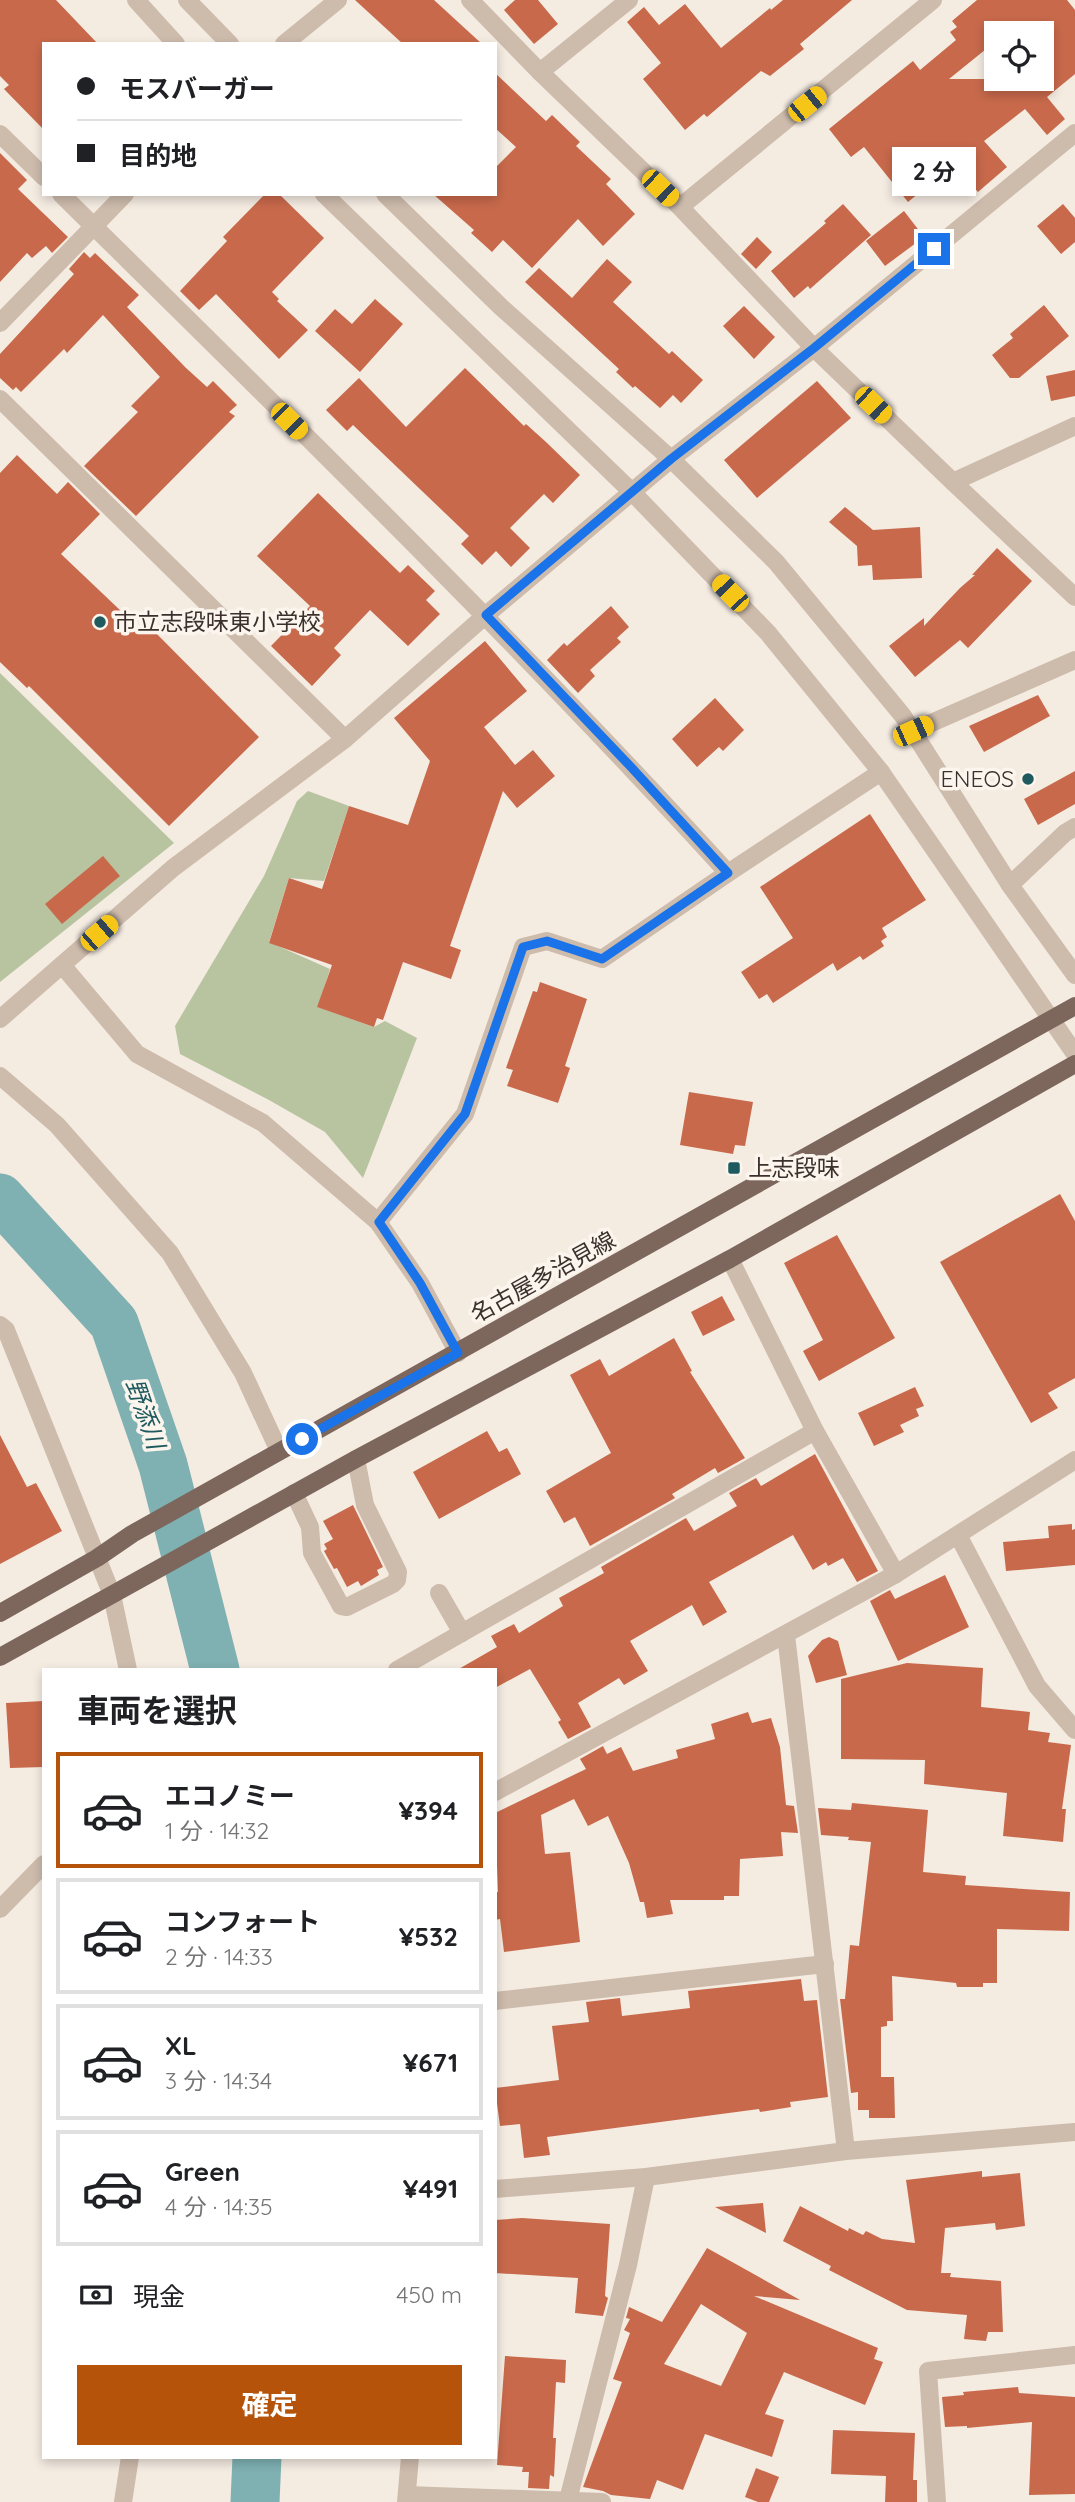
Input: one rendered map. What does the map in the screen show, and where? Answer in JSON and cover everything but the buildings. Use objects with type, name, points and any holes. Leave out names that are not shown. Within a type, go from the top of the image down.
[{"type":"main road","name":"名古屋多治見線","points":[[0,1613],[97,1558],[132,1534],[1075,1006]]},
{"type":"main road","points":[[0,1657],[145,1574],[730,1259],[1075,1064]]},
{"type":"street","points":[[136,0],[174,42]]},
{"type":"street","points":[[187,0],[228,42]]},
{"type":"street","points":[[286,42],[338,0]]},
{"type":"street","points":[[470,0],[540,72],[680,207],[814,348],[1075,597]]},
{"type":"street","points":[[540,72],[629,0]]},
{"type":"street","points":[[680,207],[933,0]]},
{"type":"street","points":[[0,1019],[173,868],[345,738],[671,459],[814,348],[1075,133]]},
{"type":"street","points":[[0,134],[42,175]]},
{"type":"street","points":[[63,196],[486,615],[728,873]]},
{"type":"street","points":[[0,323],[123,196]]},
{"type":"street","points":[[326,196],[633,493],[768,633],[881,772],[1075,1054]]},
{"type":"street","points":[[387,196],[501,307],[671,459],[776,562],[903,716],[1010,885],[1075,975]]},
{"type":"street","points":[[0,399],[345,738]]},
{"type":"street","points":[[953,482],[1075,425]]},
{"type":"street","points":[[913,731],[1075,660]]},
{"type":"street","points":[[379,1222],[465,1114],[523,947],[547,941],[602,959],[881,772]]},
{"type":"street","points":[[1010,885],[1065,833],[1075,827]]},
{"type":"street","points":[[62,965],[137,1054],[263,1123],[379,1222],[420,1283],[458,1353]]},
{"type":"street","points":[[0,1076],[57,1125],[170,1253],[243,1373],[279,1451]]},
{"type":"street","points":[[730,1259],[815,1431],[896,1574]]},
{"type":"street","points":[[2,1330],[112,1595],[128,1668]]},
{"type":"street","points":[[401,1668],[815,1431]]},
{"type":"street","points":[[294,1493],[310,1527],[312,1553],[341,1606],[347,1607],[393,1584],[397,1580],[398,1572],[365,1505],[356,1459]]},
{"type":"street","points":[[497,1791],[896,1574],[1075,1460]]},
{"type":"street","points":[[958,1535],[1037,1686],[1075,1730]]},
{"type":"street","points":[[439,1593],[462,1633]]},
{"type":"street","points":[[786,1635],[846,2151]]},
{"type":"street","points":[[0,1909],[42,1866]]},
{"type":"street","points":[[497,2001],[825,1964]]},
{"type":"street","points":[[497,2189],[646,2177],[846,2151],[1075,2132]]},
{"type":"street","points":[[568,2500],[628,2265],[646,2177]]},
{"type":"street","points":[[937,2502],[928,2371],[1075,2356]]},
{"type":"street","points":[[123,2502],[130,2459]]},
{"type":"street","points":[[410,2459],[406,2499],[602,2502]]},
{"type":"green space","points":[[0,673],[174,843],[0,982]]},
{"type":"green space","points":[[308,791],[349,806],[324,881],[289,878],[269,942],[330,969],[318,1007],[374,1027],[385,1021],[417,1038],[363,1178],[325,1132],[180,1054],[175,1026],[264,876],[297,801]]},
{"type":"waterway","name":"野添川","points":[[0,1198],[114,1323],[163,1465],[214,1668]]},
{"type":"waterway","name":"野添川","points":[[255,2502],[257,2459]]},
{"type":"place","name":"市立志段味東小学校","points":[[100,622]]},
{"type":"place","name":"ENEOS","points":[[1028,779]]},
{"type":"place","name":"上志段味","points":[[734,1168]]},
{"type":"route","points":[[302,1439],[458,1353],[420,1283],[379,1222],[465,1114],[523,947],[547,941],[602,959],[728,873],[486,615],[671,459],[814,348],[934,249]]}]
